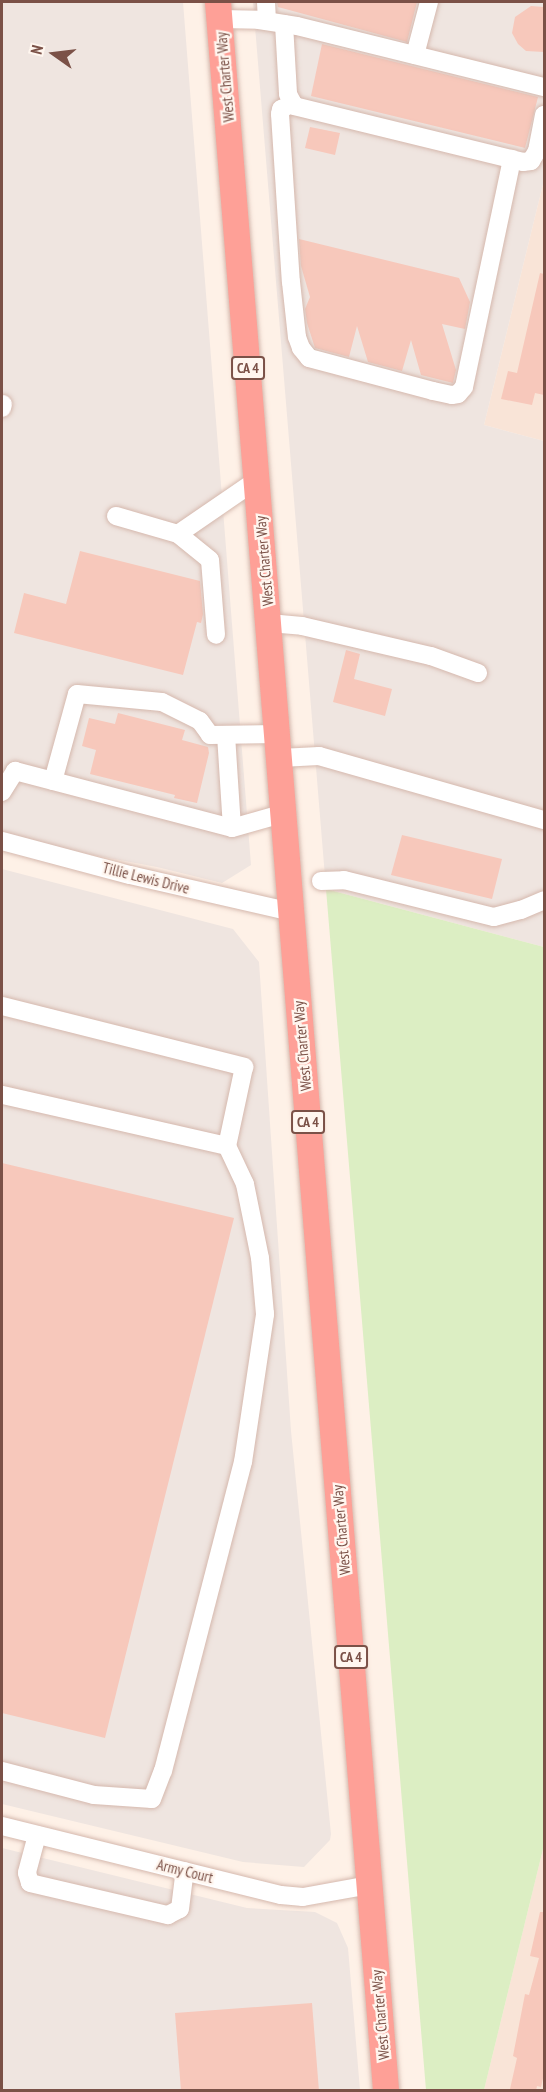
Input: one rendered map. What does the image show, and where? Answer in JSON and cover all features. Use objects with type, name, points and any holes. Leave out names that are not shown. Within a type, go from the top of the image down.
[{"type":"highway","name":"West Charter Way","points":[[219,10],[386,2091]]},
{"type":"street","points":[[266,2],[276,23],[288,94],[294,106],[512,159],[531,161],[537,151],[544,115]]},
{"type":"street","points":[[415,55],[429,2]]},
{"type":"street","points":[[219,10],[544,87]]},
{"type":"street","points":[[293,103],[281,109],[280,114],[291,282],[297,337],[301,348],[309,358],[434,391],[452,395],[458,394],[464,387],[512,159]]},
{"type":"street","points":[[178,534],[258,479]]},
{"type":"street","points":[[116,516],[178,534],[210,560],[216,635]]},
{"type":"street","points":[[269,623],[302,626],[431,656],[478,673]]},
{"type":"street","points":[[53,781],[77,694],[162,702],[200,721],[210,735],[226,735],[319,756],[544,820]]},
{"type":"street","points":[[226,735],[231,828]]},
{"type":"street","points":[[2,792],[15,771],[231,828],[285,813]]},
{"type":"street","name":"Tillie Lewis Drive","points":[[2,841],[130,875],[292,912]]},
{"type":"street","points":[[321,880],[344,880],[494,917],[521,910],[544,900]]},
{"type":"street","points":[[2,1006],[244,1066],[227,1146],[245,1184],[260,1258],[265,1314],[243,1462],[163,1771],[152,1799],[93,1795],[2,1771]]},
{"type":"street","points":[[2,1095],[227,1146]]},
{"type":"street","name":"Army Court","points":[[2,1826],[281,1895],[303,1897],[369,1885]]},
{"type":"street","points":[[37,1835],[27,1873],[30,1883],[168,1916],[180,1909],[185,1871]]},
{"type":"shaded area","points":[[2,2],[183,2],[251,865],[222,883],[157,867],[2,838]]},
{"type":"shaded area","points":[[253,2],[544,2],[544,180],[484,425],[544,441],[544,947],[326,889]]},
{"type":"shaded area","points":[[544,180],[544,441],[484,425]]},
{"type":"shaded area","points":[[2,869],[233,929],[259,962],[291,1431],[331,1834],[330,1840],[304,1867],[243,1862],[2,1804]]},
{"type":"shaded area","points":[[544,1845],[544,2090],[484,2090]]},
{"type":"shaded area","points":[[2,1848],[247,1908],[315,1912],[337,1923],[348,1948],[360,2090],[2,2090]]},
{"type":"green space","points":[[326,889],[544,947],[544,1845],[484,2090],[426,2090]]},
{"type":"building","points":[[277,2],[417,2],[407,42],[278,7]]},
{"type":"building","points":[[531,6],[544,7],[544,52],[526,51],[518,44],[512,33],[515,17]]},
{"type":"building","points":[[322,44],[538,97],[525,148],[311,96]]},
{"type":"building","points":[[310,127],[340,133],[335,155],[305,148]]},
{"type":"building","points":[[299,239],[459,278],[470,302],[465,329],[442,324],[456,370],[453,383],[421,375],[411,340],[402,371],[368,362],[357,326],[349,357],[315,348],[307,323],[305,309],[310,297],[301,266]]},
{"type":"building","points":[[540,273],[544,274],[544,395],[535,393],[532,405],[501,399],[508,371],[517,373]]},
{"type":"building","points":[[80,551],[200,581],[203,614],[201,623],[197,622],[183,675],[14,633],[24,593],[66,604]]},
{"type":"building","points":[[346,650],[360,654],[354,679],[392,689],[385,716],[333,702]]},
{"type":"building","points":[[118,713],[185,730],[182,740],[208,747],[209,753],[197,803],[174,798],[175,795],[90,774],[96,750],[82,746],[89,718],[115,724]]},
{"type":"building","points":[[402,835],[502,859],[492,899],[391,875]]},
{"type":"building","points":[[2,1163],[234,1218],[105,1738],[2,1713]]},
{"type":"building","points":[[540,1912],[544,1912],[544,2074],[541,2087],[537,2086],[536,2091],[516,2091],[510,2089],[517,2058],[513,2056],[525,1994],[529,1995],[539,1958],[530,1956]]},
{"type":"building","points":[[312,2003],[319,2091],[181,2091],[175,2013]]}]
